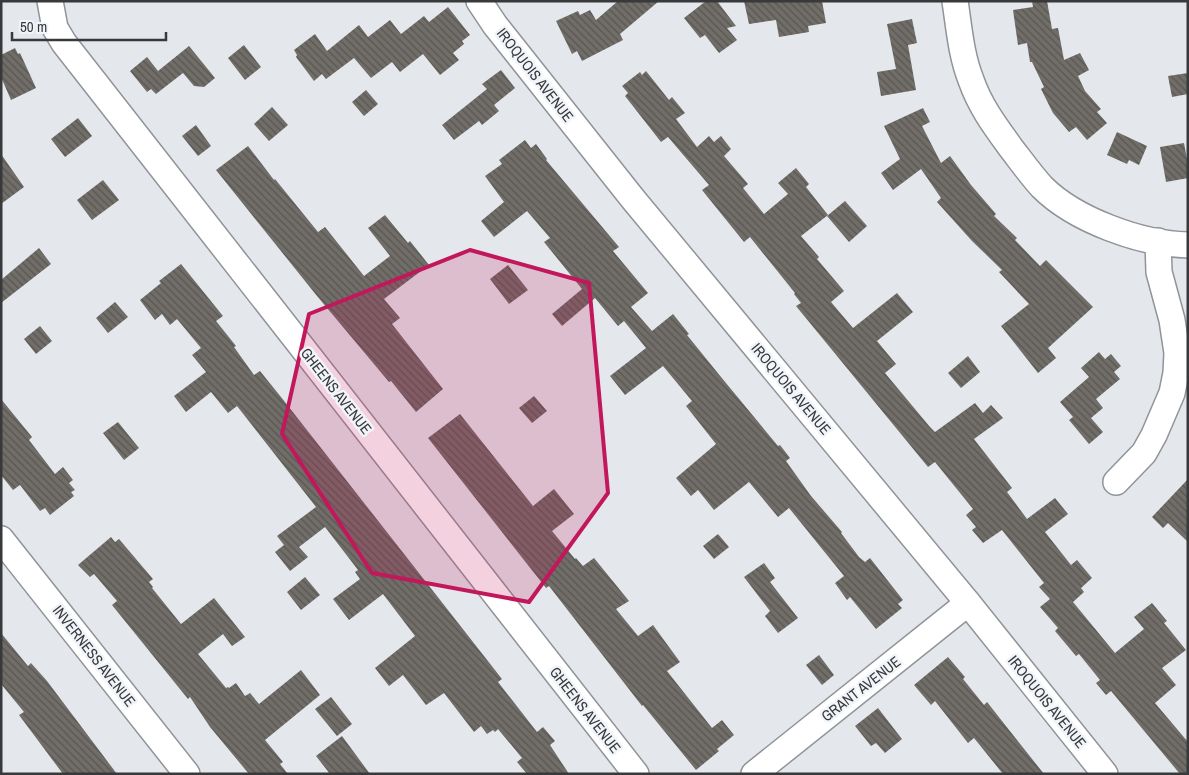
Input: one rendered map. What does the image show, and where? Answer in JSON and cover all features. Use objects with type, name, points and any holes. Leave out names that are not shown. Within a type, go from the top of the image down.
[{"type":"street","name":"GHEENS AVENUE","points":[[50,1],[55,28],[64,43],[636,774]]},
{"type":"street","name":"IROQUOIS AVENUE","points":[[479,1],[633,199],[968,603],[1105,774]]},
{"type":"street","points":[[955,1],[964,57],[979,101],[991,122],[1041,186],[1058,201],[1078,214],[1125,234],[1188,245]]},
{"type":"street","points":[[1116,482],[1144,453],[1154,435],[1172,393],[1176,373],[1177,353],[1172,320],[1159,272],[1158,241]]},
{"type":"street","name":"INVERNESS AVENUE","points":[[1,539],[187,774]]},
{"type":"street","name":"GRANT AVENUE","points":[[754,774],[968,603]]},
{"type":"highlighted area","points":[[470,250],[589,283],[608,493],[529,602],[372,573],[282,434],[309,314]]},
{"type":"building","points":[[618,1],[659,1],[620,34],[623,40],[582,61],[577,51],[572,54],[556,21],[578,11],[580,15],[590,10],[596,20]]},
{"type":"building","points":[[706,1],[717,1],[736,26],[727,28],[737,40],[719,53],[705,35],[700,38],[684,18]]},
{"type":"building","points":[[744,1],[822,1],[826,23],[808,26],[809,32],[779,37],[776,20],[749,24]]},
{"type":"building","points":[[1032,1],[1047,1],[1052,29],[1058,28],[1064,60],[1080,53],[1089,70],[1078,76],[1085,91],[1101,109],[1097,112],[1107,123],[1087,140],[1076,127],[1069,132],[1053,113],[1041,89],[1044,87],[1032,62],[1030,62],[1027,43],[1018,45],[1013,10],[1033,7]]},
{"type":"building","points":[[448,7],[470,35],[462,41],[464,44],[453,53],[459,60],[440,75],[423,54],[400,72],[392,62],[371,78],[354,58],[326,79],[322,74],[314,81],[296,57],[297,55],[294,50],[315,34],[327,51],[359,25],[368,37],[390,20],[401,34],[424,16],[429,22]]},
{"type":"building","points":[[912,19],[917,43],[908,45],[916,90],[881,96],[877,72],[896,69],[887,24]]},
{"type":"building","points":[[244,45],[261,67],[245,80],[228,58]]},
{"type":"building","points":[[189,46],[215,78],[204,87],[194,86],[183,73],[156,94],[151,89],[147,92],[130,71],[147,57],[158,71]]},
{"type":"building","points":[[15,48],[18,54],[20,53],[36,88],[11,100],[1,77],[1,55]]},
{"type":"building","points":[[501,70],[515,88],[494,105],[499,111],[482,125],[479,121],[454,140],[442,125],[487,89],[482,84]]},
{"type":"building","points":[[646,71],[669,100],[672,97],[685,113],[676,119],[697,147],[709,136],[714,142],[721,136],[731,149],[724,156],[748,184],[743,188],[764,214],[788,194],[778,183],[796,168],[809,184],[806,187],[828,215],[801,236],[819,257],[817,259],[844,291],[831,302],[853,328],[897,293],[913,312],[877,341],[896,364],[885,373],[935,432],[975,403],[983,413],[991,405],[1003,418],[974,439],[1012,488],[1007,492],[1027,519],[1055,498],[1068,514],[1045,532],[1071,565],[1077,560],[1092,578],[1081,588],[1084,592],[1073,602],[1115,653],[1144,629],[1134,617],[1152,603],[1167,621],[1164,623],[1186,650],[1162,668],[1176,685],[1155,703],[1188,742],[1188,774],[1180,774],[1111,691],[1106,695],[1096,683],[1100,680],[1079,654],[1076,656],[1055,631],[1058,628],[1040,607],[1050,599],[1039,587],[1044,583],[1002,530],[983,543],[972,530],[976,527],[966,515],[973,509],[935,462],[928,467],[796,306],[801,303],[795,293],[750,237],[744,242],[702,190],[709,185],[668,137],[661,142],[625,96],[628,93],[622,86],[640,72],[642,75]]},
{"type":"building","points":[[1188,73],[1188,94],[1172,97],[1168,76]]},
{"type":"building","points":[[366,90],[378,104],[364,116],[352,102]]},
{"type":"building","points":[[272,107],[288,125],[269,141],[254,124]]},
{"type":"building","points":[[923,108],[930,122],[922,126],[941,163],[950,156],[971,185],[996,214],[994,216],[1017,238],[1015,240],[1040,266],[1046,260],[1093,307],[1048,348],[1056,358],[1038,373],[1001,326],[1029,304],[999,272],[1002,270],[972,241],[937,202],[941,198],[921,169],[893,190],[881,173],[900,159],[884,126]]},
{"type":"building","points":[[78,118],[92,136],[65,157],[51,139]]},
{"type":"building","points":[[196,125],[211,146],[198,156],[182,136]]},
{"type":"building","points":[[1117,132],[1147,146],[1139,165],[1129,160],[1127,164],[1107,155]]},
{"type":"building","points":[[525,140],[531,148],[536,144],[546,160],[619,247],[613,251],[648,293],[631,307],[652,331],[673,314],[689,334],[687,335],[721,377],[790,458],[786,461],[811,496],[842,532],[859,557],[865,562],[870,558],[903,600],[898,604],[902,608],[876,629],[850,597],[847,600],[835,583],[844,576],[789,508],[778,517],[749,482],[714,510],[698,490],[691,496],[676,478],[716,444],[686,406],[692,401],[663,366],[625,395],[610,376],[646,348],[624,321],[618,326],[595,298],[562,326],[552,314],[582,289],[544,242],[550,238],[527,211],[494,237],[481,221],[504,202],[485,176],[502,164],[499,160]]},
{"type":"building","points":[[1184,143],[1188,178],[1166,182],[1160,147]]},
{"type":"building","points":[[248,146],[318,232],[325,227],[364,276],[390,256],[368,228],[385,215],[408,243],[410,241],[429,265],[384,299],[400,318],[392,324],[443,389],[416,412],[317,296],[216,170]]},
{"type":"building","points":[[1,154],[24,187],[1,204]]},
{"type":"building","points":[[103,180],[119,200],[92,220],[77,200]]},
{"type":"building","points":[[845,201],[867,226],[849,242],[827,216]]},
{"type":"building","points":[[39,248],[51,264],[1,303],[1,280]]},
{"type":"building","points":[[181,264],[223,316],[216,321],[236,346],[234,347],[254,375],[260,371],[285,402],[502,679],[498,682],[537,732],[543,727],[555,741],[550,745],[569,774],[527,774],[517,762],[522,758],[498,729],[487,734],[481,726],[474,732],[444,693],[426,705],[403,675],[389,686],[375,668],[415,636],[383,594],[349,620],[333,599],[360,579],[355,572],[358,570],[325,527],[299,547],[308,557],[290,571],[275,552],[284,545],[277,536],[316,507],[237,406],[228,413],[211,392],[186,412],[174,396],[206,372],[192,355],[201,348],[177,319],[170,325],[162,314],[155,320],[140,300],[161,283],[159,281]]},
{"type":"building","points":[[508,265],[528,290],[509,304],[490,279]]},
{"type":"building","points":[[115,302],[128,317],[108,333],[96,318]]},
{"type":"building","points":[[40,326],[52,341],[36,354],[24,339]]},
{"type":"building","points":[[1099,352],[1105,359],[1111,354],[1121,366],[1114,372],[1120,379],[1096,399],[1103,408],[1091,418],[1103,432],[1089,444],[1069,420],[1073,417],[1060,402],[1089,377],[1081,368]]},
{"type":"building","points":[[968,356],[980,372],[961,388],[948,373]]},
{"type":"building","points":[[534,396],[547,411],[532,423],[519,408]]},
{"type":"building","points":[[1,399],[32,437],[29,440],[55,474],[63,467],[73,480],[69,483],[75,490],[71,492],[74,496],[50,515],[45,508],[40,511],[20,485],[13,490],[1,475]]},
{"type":"building","points":[[460,414],[533,506],[554,489],[574,514],[552,531],[583,566],[594,558],[629,601],[616,609],[638,636],[653,625],[680,662],[667,671],[712,728],[722,720],[734,735],[717,749],[719,751],[696,770],[642,706],[549,586],[546,588],[428,438]]},
{"type":"building","points":[[118,422],[139,448],[124,460],[103,433]]},
{"type":"building","points":[[1188,479],[1188,542],[1168,523],[1163,528],[1152,517]]},
{"type":"building","points":[[718,534],[729,547],[714,559],[703,546]]},
{"type":"building","points":[[111,537],[115,542],[119,539],[153,579],[149,582],[152,588],[181,624],[214,598],[245,637],[232,646],[223,634],[198,654],[226,688],[236,683],[245,696],[250,693],[259,704],[301,670],[320,695],[265,740],[283,762],[280,764],[288,774],[249,774],[210,727],[190,697],[188,699],[112,605],[117,601],[94,574],[90,577],[78,565]]},
{"type":"building","points":[[764,563],[775,578],[770,582],[798,618],[778,633],[765,616],[770,611],[744,577]]},
{"type":"building","points":[[305,577],[320,595],[301,610],[287,592]]},
{"type":"building","points":[[1,633],[28,666],[31,663],[47,681],[117,774],[63,774],[19,715],[24,712],[1,684]]},
{"type":"building","points":[[819,655],[834,675],[822,685],[806,665]]},
{"type":"building","points":[[948,657],[965,677],[963,679],[984,705],[987,702],[1044,774],[1003,774],[974,738],[968,743],[935,701],[931,705],[914,685]]},
{"type":"building","points":[[331,697],[352,724],[337,736],[315,709]]},
{"type":"building","points":[[878,708],[902,739],[885,753],[876,743],[871,746],[855,726]]},
{"type":"building","points":[[342,736],[370,774],[330,774],[316,756]]}]
